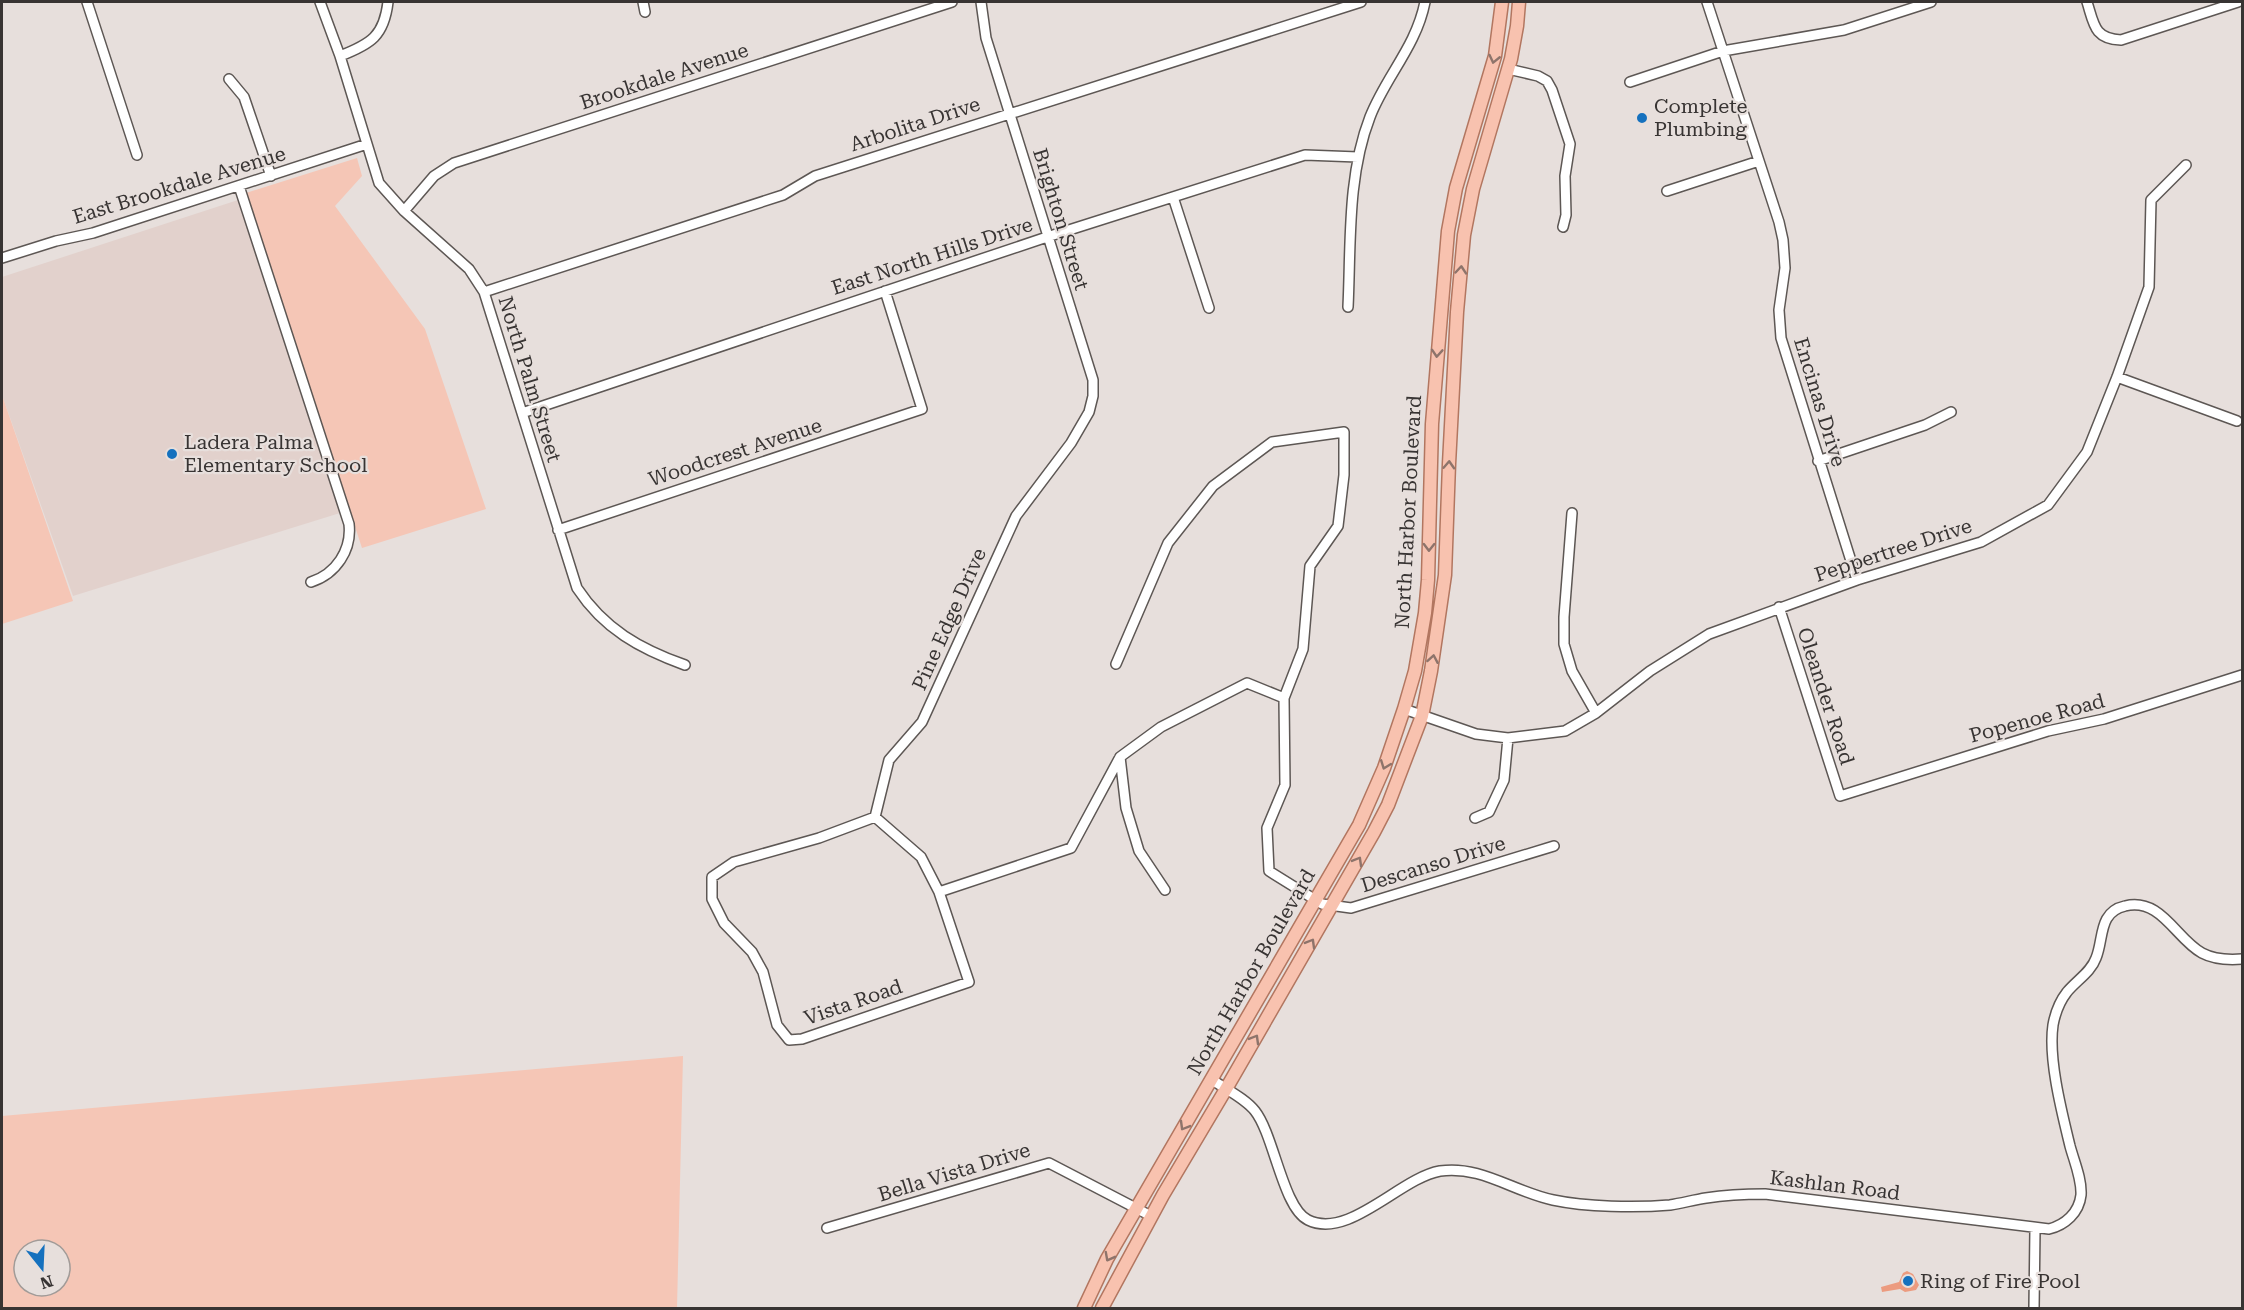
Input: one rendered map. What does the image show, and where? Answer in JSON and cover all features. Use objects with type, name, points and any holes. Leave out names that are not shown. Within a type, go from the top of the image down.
[{"type":"main road","name":"North Harbor Boulevard","points":[[1102,1308],[1152,1216],[1226,1089],[1323,903],[1384,768],[1404,709],[1415,671],[1426,602],[1432,424],[1448,231],[1456,188],[1495,56],[1502,2]]},
{"type":"main road","name":"North Harbor Boulevard","points":[[1084,1308],[1107,1259],[1211,1079],[1388,805],[1422,716],[1440,617],[1445,575],[1457,312],[1464,234],[1473,189],[1508,69],[1517,26],[1519,2]]},
{"type":"street","points":[[87,2],[137,155]]},
{"type":"street","name":"North Palm Street","points":[[320,2],[340,56],[379,183],[404,211],[469,269],[484,292],[577,588],[602,618],[624,638],[664,658],[685,665]]},
{"type":"street","points":[[340,56],[371,42],[382,29],[388,2]]},
{"type":"street","points":[[643,2],[645,12]]},
{"type":"street","name":"Brookdale Avenue","points":[[404,211],[434,176],[454,163],[952,2]]},
{"type":"street","name":"Brighton Street","points":[[981,2],[986,38],[1093,380],[1093,396],[1089,412],[1071,443]]},
{"type":"street","name":"Arbolita Drive","points":[[484,292],[783,195],[815,176],[1361,2]]},
{"type":"street","points":[[1348,307],[1354,188],[1358,157],[1371,114],[1419,27],[1425,2]]},
{"type":"street","name":"Encinas Drive","points":[[1707,2],[1783,240],[1785,268],[1779,310],[1781,338],[1857,580]]},
{"type":"street","points":[[1630,82],[1724,51],[1844,30],[1931,2]]},
{"type":"street","points":[[2087,2],[2098,32],[2108,39],[2121,40],[2220,4],[2238,2]]},
{"type":"street","points":[[1508,69],[1538,76],[1547,81],[1565,129],[1570,144],[1565,176],[1566,215],[1563,227]]},
{"type":"street","points":[[229,79],[244,97],[271,176]]},
{"type":"street","name":"East Brookdale Avenue","points":[[2,258],[56,241],[93,233],[367,144]]},
{"type":"street","name":"East North Hills Drive","points":[[522,413],[1047,237],[1305,155],[1358,157]]},
{"type":"street","points":[[1667,191],[1759,161]]},
{"type":"street","name":"Peppertree Drive","points":[[1404,709],[1476,734],[1508,738],[1565,731],[1596,712],[1650,671],[1708,634],[1857,580],[1981,542],[2048,505],[2087,452],[2149,287],[2151,200],[2186,165]]},
{"type":"street","points":[[239,186],[349,524],[351,538],[347,549],[325,577],[311,582]]},
{"type":"street","points":[[1173,197],[1209,308]]},
{"type":"street","name":"Woodcrest Avenue","points":[[558,530],[922,409],[885,291]]},
{"type":"street","points":[[2117,377],[2237,421]]},
{"type":"street","points":[[1818,461],[1925,425],[1951,412]]},
{"type":"street","points":[[1116,664],[1168,543],[1213,486],[1272,442],[1344,432],[1344,475],[1338,526],[1310,566],[1303,649],[1284,698],[1285,785],[1267,828],[1269,871],[1323,903]]},
{"type":"street","name":"Pine Edge Drive","points":[[875,817],[889,760],[922,722],[1016,516],[1071,443]]},
{"type":"street","points":[[1572,513],[1564,644],[1572,671],[1596,712]]},
{"type":"street","name":"Oleander Road","points":[[1779,607],[1840,796]]},
{"type":"street","name":"Popenoe Road","points":[[1840,796],[2048,731],[2104,719],[2242,675]]},
{"type":"street","points":[[939,892],[1071,848],[1120,757],[1161,727],[1246,683],[1284,698]]},
{"type":"street","points":[[1475,818],[1490,812],[1504,780],[1508,738]]},
{"type":"street","points":[[1120,757],[1126,808],[1139,851],[1165,890]]},
{"type":"street","name":"Vista Road","points":[[875,817],[921,857],[939,892],[969,982],[802,1039],[789,1040],[777,1025],[763,972],[752,951],[724,922],[712,899],[712,877],[734,862],[819,838],[875,817]]},
{"type":"street","name":"Descanso Drive","points":[[1323,903],[1351,908],[1554,846]]},
{"type":"street","name":"Kashlan Road","points":[[1211,1079],[1254,1110],[1263,1124],[1294,1205],[1303,1217],[1317,1223],[1333,1223],[1350,1217],[1380,1203],[1419,1178],[1436,1172],[1452,1170],[1486,1176],[1537,1196],[1569,1203],[1662,1205],[1721,1196],[1765,1194],[2049,1229],[2066,1222],[2076,1210],[2081,1196],[2061,1107],[2053,1055],[2053,1025],[2066,993],[2093,965],[2101,930],[2108,916],[2124,906],[2146,907],[2167,920],[2199,952],[2212,957],[2242,959]]},
{"type":"street","name":"Bella Vista Drive","points":[[827,1228],[1049,1162],[1152,1216]]},
{"type":"street","points":[[2034,1308],[2035,1229]]},
{"type":"shaded area","points":[[357,158],[362,176],[335,206],[425,329],[486,509],[362,548],[246,193]]},
{"type":"shaded area","name":"Ladera Palma Elementary School","points":[[238,200],[340,513],[73,596],[2,395],[2,277]]},
{"type":"shaded area","points":[[2,395],[73,601],[2,624]]},
{"type":"shaded area","points":[[683,1056],[677,1308],[2,1308],[2,1116]]},
{"type":"shaded area","name":"Ring of Fire Pool","points":[[1907,1271],[1913,1274],[1919,1285],[1916,1290],[1905,1292],[1900,1289],[1882,1292],[1881,1287],[1899,1282],[1903,1273]]},
{"type":"place","name":"Complete Plumbing","points":[[1642,118]]},
{"type":"place","name":"Ladera Palma Elementary School","points":[[172,454]]},
{"type":"place","name":"Ring of Fire Pool","points":[[1908,1281]]}]
